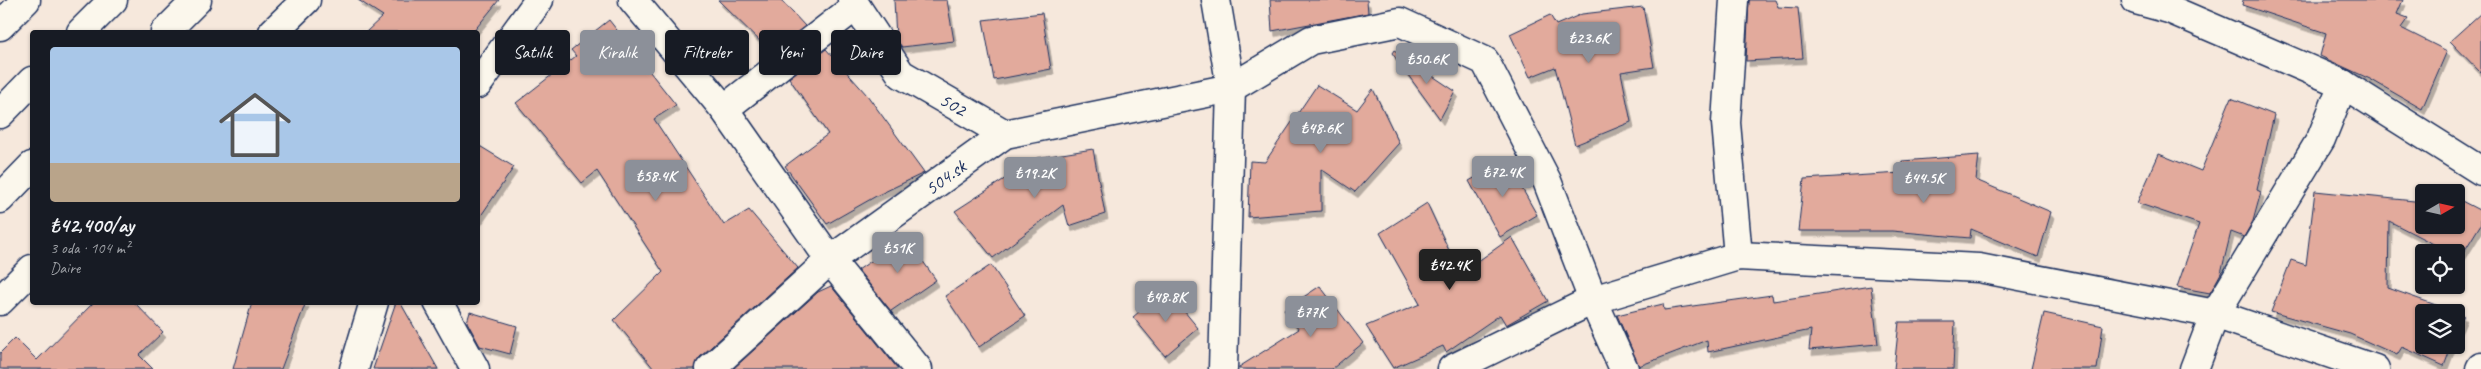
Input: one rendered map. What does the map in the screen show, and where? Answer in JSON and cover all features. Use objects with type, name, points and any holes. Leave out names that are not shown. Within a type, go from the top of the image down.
[{"type":"main road","points":[[0,26],[26,0]]},
{"type":"main road","points":[[83,30],[113,0]]},
{"type":"main road","points":[[167,30],[197,0]]},
{"type":"main road","points":[[276,30],[306,0]]},
{"type":"main road","points":[[480,81],[539,0]]},
{"type":"main road","points":[[633,0],[724,109],[830,260],[918,369]]},
{"type":"main road","points":[[1216,0],[1231,88],[1223,369]]},
{"type":"main road","points":[[1734,0],[1726,123],[1738,256]]},
{"type":"main road","points":[[2136,0],[2169,9],[2343,84],[2481,171]]},
{"type":"main road","points":[[724,109],[854,3]]},
{"type":"main road","name":"502","points":[[854,3],[901,74],[1005,134]]},
{"type":"main road","name":"504.sk","points":[[710,369],[830,260],[1005,134],[1231,88],[1311,40],[1400,22],[1485,60],[1547,181],[1593,300],[1624,369]]},
{"type":"main road","points":[[0,114],[30,83]]},
{"type":"main road","points":[[2194,369],[2216,314],[2321,139],[2343,84]]},
{"type":"main road","points":[[0,199],[30,168]]},
{"type":"main road","points":[[1452,369],[1593,300],[1738,256],[1979,268],[2216,314],[2375,369]]},
{"type":"main road","points":[[0,301],[30,271]]},
{"type":"main road","points":[[354,369],[373,305]]},
{"type":"main road","points":[[440,305],[476,369]]},
{"type":"building","points":[[358,0],[499,0],[475,30],[368,30],[383,16]]},
{"type":"building","points":[[718,0],[781,0],[805,26],[800,30],[759,30],[759,40]]},
{"type":"building","points":[[894,0],[947,0],[954,41],[902,47],[901,30],[896,30]]},
{"type":"building","points":[[1270,0],[1367,0],[1368,13],[1272,31]]},
{"type":"building","points":[[1749,0],[1775,0],[1778,7],[1798,8],[1803,58],[1746,61]]},
{"type":"building","points":[[2243,0],[2403,0],[2397,14],[2408,18],[2401,28],[2447,51],[2422,109],[2370,79],[2320,56],[2326,33],[2242,5]]},
{"type":"building","points":[[1643,7],[1654,67],[1621,72],[1631,122],[1575,145],[1555,67],[1530,77],[1510,34],[1550,15],[1556,25],[1582,14]]},
{"type":"building","points":[[1042,13],[1051,69],[994,80],[983,20]]},
{"type":"building","points":[[2481,13],[2481,73],[2450,41]]},
{"type":"building","points":[[609,20],[617,30],[596,30]]},
{"type":"building","points":[[580,43],[580,75],[652,75],[676,105],[654,119],[724,225],[749,210],[798,268],[700,357],[695,369],[654,369],[614,320],[663,272],[597,171],[582,183],[516,103],[552,75],[570,75],[570,61],[576,56],[571,50]]},
{"type":"building","points":[[826,49],[831,55],[831,75],[849,75],[867,95],[924,173],[878,195],[827,224],[785,166],[828,134],[789,78],[793,75],[821,75],[821,53]]},
{"type":"building","points":[[1394,50],[1455,91],[1440,119],[1392,53]]},
{"type":"building","points":[[1317,85],[1357,110],[1373,89],[1399,143],[1355,192],[1321,169],[1321,211],[1248,217],[1250,161],[1265,162]]},
{"type":"building","points":[[2231,98],[2274,115],[2257,190],[2261,192],[2253,221],[2244,237],[2231,232],[2221,273],[2210,293],[2177,287],[2199,224],[2137,203],[2159,154],[2201,171]]},
{"type":"building","points":[[480,146],[514,167],[480,217]]},
{"type":"building","points":[[1093,149],[1105,214],[1069,226],[1063,205],[993,258],[955,211],[1037,158]]},
{"type":"building","points":[[1979,155],[1976,180],[2051,212],[2038,257],[1971,229],[1970,238],[1892,231],[1798,231],[1804,179],[1901,173],[1902,161]]},
{"type":"building","points":[[1506,160],[1537,215],[1500,237],[1469,181]]},
{"type":"building","points":[[2315,191],[2415,201],[2415,234],[2465,234],[2465,203],[2481,211],[2481,224],[2465,250],[2465,244],[2434,244],[2389,221],[2388,288],[2433,304],[2415,304],[2415,353],[2402,347],[2397,355],[2350,334],[2271,312],[2291,260],[2306,265]]},
{"type":"building","points":[[1427,203],[1460,274],[1512,237],[1548,301],[1506,325],[1500,315],[1446,352],[1443,346],[1393,368],[1366,326],[1420,304],[1380,233]]},
{"type":"building","points":[[906,237],[936,280],[891,311],[858,270]]},
{"type":"building","points":[[991,265],[1025,316],[979,347],[945,296]]},
{"type":"building","points":[[831,286],[898,369],[733,369],[818,292]]},
{"type":"building","points":[[1320,286],[1363,343],[1332,369],[1239,369],[1239,367],[1299,329],[1284,310]]},
{"type":"building","points":[[1871,286],[1878,344],[1809,350],[1811,330],[1708,352],[1707,340],[1639,366],[1617,315],[1663,304],[1664,310],[1772,295],[1773,301]]},
{"type":"building","points":[[1166,289],[1198,328],[1165,356],[1133,317]]},
{"type":"building","points":[[91,305],[137,305],[163,332],[139,355],[153,369],[0,369],[0,353],[15,338],[37,360]]},
{"type":"building","points":[[251,305],[305,305],[281,369],[233,369]]},
{"type":"building","points":[[395,305],[402,305],[438,369],[373,369]]},
{"type":"building","points":[[470,312],[517,326],[510,354],[480,346],[467,322]]},
{"type":"building","points":[[2044,313],[2103,326],[2097,369],[2031,369]]},
{"type":"building","points":[[1899,322],[1955,322],[1953,369],[1894,369]]},
{"type":"building","points":[[2417,354],[2449,354],[2444,366]]}]
